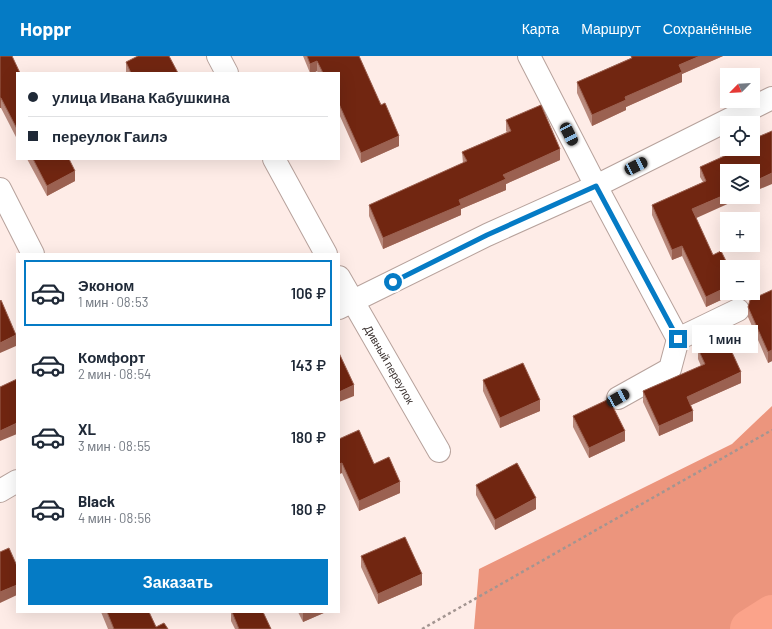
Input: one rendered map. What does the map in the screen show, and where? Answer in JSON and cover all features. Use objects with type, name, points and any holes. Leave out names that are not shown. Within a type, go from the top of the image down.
[{"type":"street","points":[[218,56],[226,72]]},
{"type":"street","points":[[529,56],[596,186],[678,339],[670,369],[618,398]]},
{"type":"street","points":[[346,305],[487,235],[596,186],[772,98]]},
{"type":"street","points":[[275,160],[325,253]]},
{"type":"street","points":[[0,188],[32,253]]},
{"type":"street","name":"Дивный переулок","points":[[340,281],[346,305],[439,451]]},
{"type":"street","points":[[678,339],[738,310]]},
{"type":"street","points":[[0,491],[16,482]]},
{"type":"path","points":[[422,629],[772,430]]},
{"type":"shaded area","points":[[772,406],[772,629],[474,629],[479,569],[732,444]]},
{"type":"building","points":[[0,56],[12,56],[20,72],[16,72],[16,127],[0,98]]},
{"type":"building","points":[[138,56],[169,56],[177,72],[131,72],[126,62]]},
{"type":"building","points":[[307,56],[359,56],[381,105],[385,103],[399,136],[361,153],[340,106],[340,72],[322,72],[317,61],[310,64]]},
{"type":"building","points":[[631,56],[700,56],[679,65],[682,72],[625,97],[626,100],[592,115],[577,82],[632,58]]},
{"type":"building","points":[[541,105],[560,149],[503,175],[506,179],[459,200],[461,205],[383,238],[369,205],[467,161],[462,152],[511,131],[506,120]]},
{"type":"building","points":[[772,131],[772,173],[760,179],[760,164],[720,164],[720,197],[692,209],[713,255],[722,252],[726,260],[720,260],[720,290],[706,297],[682,246],[672,250],[652,205],[706,181],[700,167],[724,156],[760,156],[760,136]]},
{"type":"building","points":[[34,160],[70,160],[75,171],[47,186]]},
{"type":"building","points":[[772,290],[772,350],[768,352],[748,307],[750,300],[760,300],[760,295]]},
{"type":"building","points":[[1,300],[16,335],[0,343],[0,301]]},
{"type":"building","points":[[725,337],[741,372],[687,397],[693,411],[659,426],[643,391],[705,364],[698,349]]},
{"type":"building","points":[[340,355],[354,385],[340,392]]},
{"type":"building","points":[[523,363],[540,400],[500,418],[483,380]]},
{"type":"building","points":[[16,379],[16,423],[0,431],[0,387]]},
{"type":"building","points":[[609,399],[625,431],[589,448],[573,416]]},
{"type":"building","points":[[359,430],[374,464],[389,457],[400,482],[359,501],[342,463],[340,464],[340,439]]},
{"type":"building","points":[[517,463],[536,498],[495,520],[476,485]]},
{"type":"building","points":[[405,537],[422,574],[378,594],[361,556]]},
{"type":"building","points":[[9,548],[16,564],[16,585],[0,592],[0,552]]},
{"type":"building","points":[[107,613],[149,613],[156,627],[164,623],[168,629],[114,629]]},
{"type":"building","points":[[232,613],[263,613],[271,629],[239,629]]},
{"type":"waterway","points":[[750,629],[772,615]]},
{"type":"route","points":[[393,282],[487,235],[596,186],[678,339]]}]
